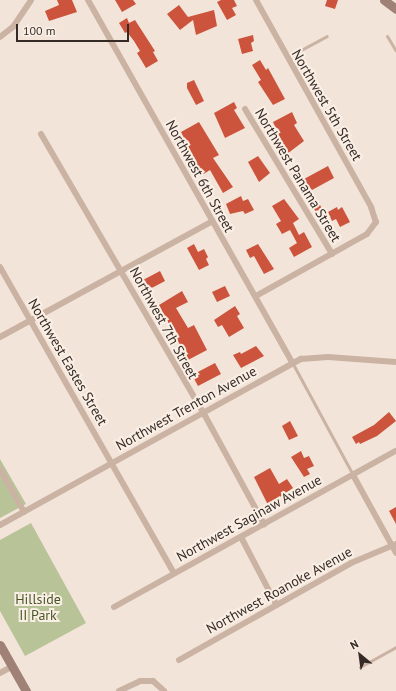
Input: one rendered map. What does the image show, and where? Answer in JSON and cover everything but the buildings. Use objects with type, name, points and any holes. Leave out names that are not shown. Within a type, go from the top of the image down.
[{"type":"street","points":[[0,37],[13,27],[31,0]]},
{"type":"street","name":"Northwest 6th Street","points":[[88,0],[211,222],[256,296],[292,362]]},
{"type":"street","name":"Northwest 5th Street","points":[[256,0],[286,58],[371,207],[376,222],[367,234],[332,254]]},
{"type":"street","points":[[385,0],[396,9]]},
{"type":"street","name":"Northwest Panama Street","points":[[245,109],[332,254]]},
{"type":"street","name":"Northwest 7th Street","points":[[41,134],[202,412],[264,524]]},
{"type":"street","points":[[0,337],[211,222]]},
{"type":"street","points":[[256,296],[332,254]]},
{"type":"street","name":"Northwest Eastes Street","points":[[0,266],[174,573]]},
{"type":"street","name":"Northwest Trenton Avenue","points":[[0,525],[301,358],[322,357],[396,362]]},
{"type":"street","name":"Northwest Saginaw Avenue","points":[[114,607],[396,451]]},
{"type":"street","points":[[0,469],[24,512]]},
{"type":"street","points":[[353,475],[394,545],[396,553]]},
{"type":"street","points":[[241,537],[276,604]]},
{"type":"street","name":"Northwest Roanoke Avenue","points":[[179,660],[351,563],[394,545]]},
{"type":"street","points":[[0,645],[26,691]]},
{"type":"street","points":[[0,673],[13,666]]},
{"type":"street","points":[[119,691],[140,681],[152,681],[164,691]]},
{"type":"lane","points":[[286,58],[327,36]]},
{"type":"lane","points":[[387,36],[396,51]]},
{"type":"lane","points":[[292,362],[353,475]]},
{"type":"lane","points":[[360,667],[396,647]]},
{"type":"green space","points":[[0,459],[26,504],[0,518]]},
{"type":"green space","name":"Hillside II Park","points":[[31,523],[86,623],[25,656],[0,611],[0,540]]}]
